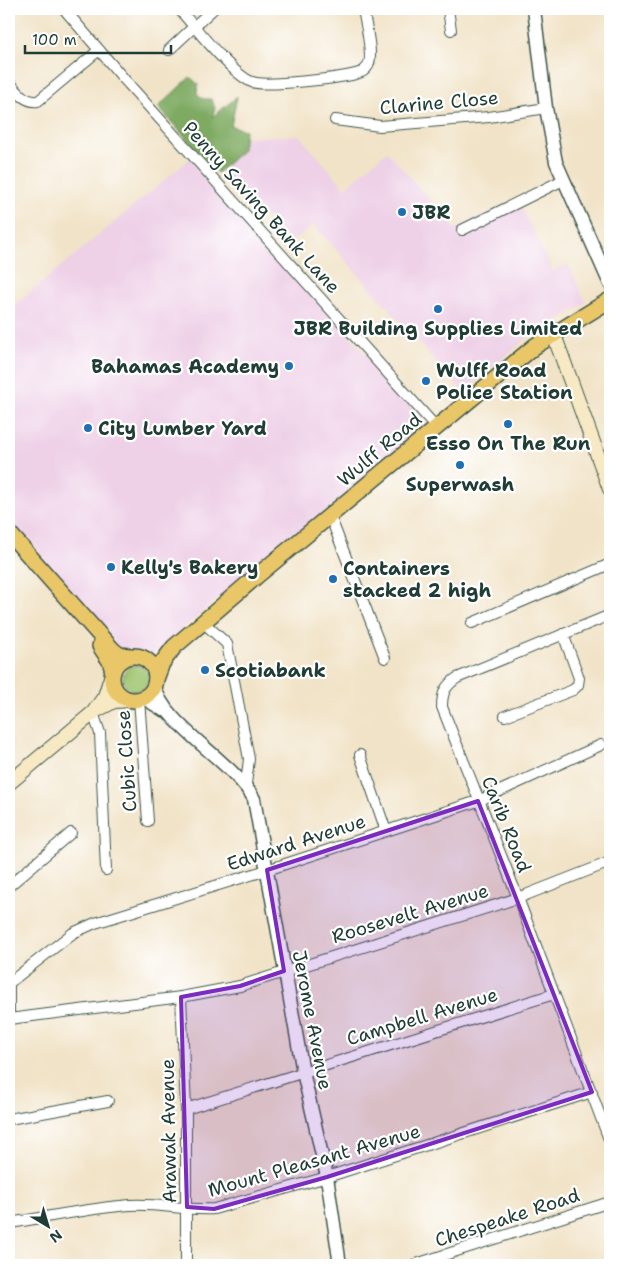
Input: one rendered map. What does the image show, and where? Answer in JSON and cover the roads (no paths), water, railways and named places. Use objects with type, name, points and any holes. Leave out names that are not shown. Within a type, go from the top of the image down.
[{"type":"main road","name":"Wulff Road","points":[[132,656],[146,657],[158,653],[181,640],[535,346],[610,300]]},
{"type":"main road","points":[[554,334],[610,489]]},
{"type":"main road","points":[[9,533],[112,649],[119,655],[141,657],[152,666],[155,683],[138,699],[114,701],[93,713],[9,783]]},
{"type":"main road","points":[[9,544],[105,652],[113,665],[112,681],[118,694],[138,699]]},
{"type":"main road","name":"Wulff Road","points":[[155,683],[162,663],[181,640]]},
{"type":"main road","points":[[93,713],[105,696],[118,663],[132,656]]},
{"type":"street","name":"Penny Saving Bank Lane","points":[[64,9],[436,427]]},
{"type":"street","points":[[179,9],[238,72],[252,82],[278,83],[347,75],[366,69],[370,56],[363,9]]},
{"type":"street","points":[[170,50],[213,9]]},
{"type":"street","points":[[448,9],[451,30]]},
{"type":"street","points":[[534,9],[546,108],[556,162],[610,284]]},
{"type":"street","points":[[9,82],[25,99],[32,102],[38,101],[99,50]]},
{"type":"street","name":"Clarine Close","points":[[335,120],[380,126],[489,117],[546,108]]},
{"type":"street","points":[[462,230],[563,180]]},
{"type":"street","points":[[330,516],[385,658]]},
{"type":"street","points":[[472,623],[610,564]]},
{"type":"street","name":"Carib Road","points":[[610,615],[472,670],[447,685],[442,696],[442,707],[518,898],[610,1142]]},
{"type":"street","name":"Jerome Avenue","points":[[203,622],[227,644],[249,759],[246,784]]},
{"type":"street","points":[[505,716],[573,690],[578,685],[579,678],[563,634]]},
{"type":"street","name":"Jerome Avenue","points":[[155,683],[158,696],[174,717],[246,784],[254,799],[302,1072],[326,1177],[340,1265]]},
{"type":"street","name":"Jerome Avenue","points":[[138,699],[174,717]]},
{"type":"street","name":"Cubic Close","points":[[138,699],[148,821]]},
{"type":"street","points":[[93,713],[100,733],[106,870]]},
{"type":"street","name":"Edward Avenue","points":[[9,1019],[9,984],[73,933],[478,801],[601,744]]},
{"type":"street","points":[[360,755],[386,830]]},
{"type":"street","points":[[9,886],[72,833]]},
{"type":"street","name":"Roosevelt Avenue","points":[[9,1019],[181,996],[240,986],[518,898],[610,862]]},
{"type":"street","name":"Campbell Avenue","points":[[186,1109],[268,1085],[302,1072],[554,994]]},
{"type":"street","name":"Arawak Avenue","points":[[181,996],[186,1109],[186,1265]]},
{"type":"street","name":"Mount Pleasant Avenue","points":[[9,1223],[131,1205],[187,1207],[199,1210],[214,1209],[326,1177],[592,1092]]},
{"type":"street","points":[[9,1119],[108,1101]]},
{"type":"street","name":"Chespeake Road","points":[[414,1265],[610,1202]]},
{"type":"place","name":"JBR","points":[[402,212]]},
{"type":"place","name":"JBR Building Supplies Limited","points":[[438,309]]},
{"type":"place","name":"Bahamas Academy","points":[[289,366]]},
{"type":"place","name":"Wulff Road Police Station","points":[[426,381]]},
{"type":"place","name":"Esso On The Run","points":[[508,424]]},
{"type":"place","name":"City Lumber Yard","points":[[88,428]]},
{"type":"place","name":"Superwash","points":[[460,465]]},
{"type":"place","name":"Kelly's Bakery","points":[[111,567]]},
{"type":"place","name":"Containers stacked 2 high","points":[[333,579]]},
{"type":"place","name":"Scotiabank","points":[[205,670]]}]
